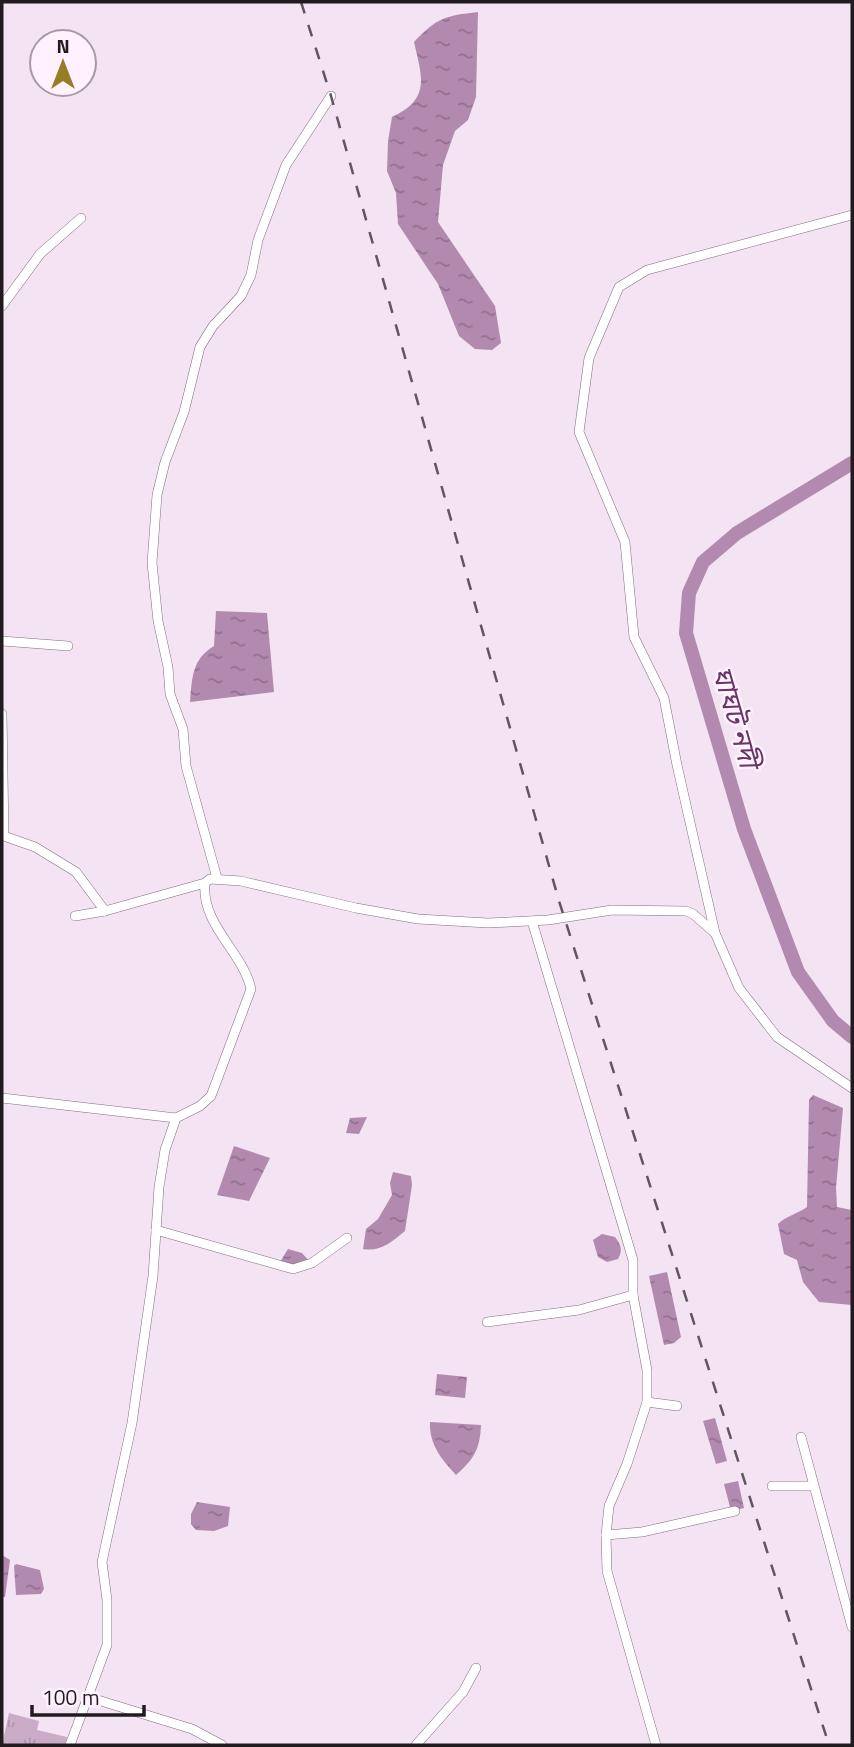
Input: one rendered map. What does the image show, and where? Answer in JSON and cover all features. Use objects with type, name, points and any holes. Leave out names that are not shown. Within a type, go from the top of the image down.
[{"type":"street","points":[[217,878],[186,766],[183,729],[170,694],[168,667],[158,621],[152,563],[157,495],[165,462],[184,412],[200,347],[213,326],[241,296],[251,275],[258,240],[286,165],[331,96]]},
{"type":"street","points":[[852,215],[647,270],[619,288],[589,358],[579,432],[625,542],[635,637],[664,698],[715,933],[739,988],[777,1037],[852,1088]]},
{"type":"street","points":[[2,306],[40,254],[81,218]]},
{"type":"street","points":[[2,641],[68,646]]},
{"type":"street","points":[[2,714],[4,836],[35,847],[76,872],[105,911]]},
{"type":"street","points":[[75,916],[105,911],[217,878],[399,917],[488,923],[565,918],[612,910],[686,911],[715,933]]},
{"type":"street","points":[[2,1098],[176,1118],[200,1106],[211,1096],[251,989],[249,980],[208,908],[205,883]]},
{"type":"street","points":[[533,921],[633,1261],[634,1295],[647,1370],[647,1402],[627,1464],[609,1506],[606,1535],[607,1571],[656,1745]]},
{"type":"street","points":[[69,1745],[107,1645],[107,1600],[102,1562],[132,1423],[153,1276],[165,1150],[176,1118]]},
{"type":"street","points":[[156,1230],[293,1269],[312,1263],[347,1238]]},
{"type":"street","points":[[487,1322],[579,1310],[634,1295]]},
{"type":"street","points":[[647,1402],[677,1406]]},
{"type":"street","points":[[801,1437],[852,1627]]},
{"type":"street","points":[[772,1486],[813,1486]]},
{"type":"street","points":[[606,1535],[642,1532],[735,1511]]},
{"type":"street","points":[[416,1745],[463,1692],[476,1668]]},
{"type":"street","points":[[88,1697],[192,1729],[222,1745]]},
{"type":"green space","points":[[9,1713],[39,1721],[37,1730],[67,1737],[65,1745],[2,1745]]},
{"type":"water","points":[[478,12],[476,97],[468,120],[455,131],[443,165],[438,222],[495,306],[501,343],[492,350],[475,349],[459,336],[438,284],[398,224],[396,193],[387,171],[392,117],[413,103],[421,86],[414,42],[429,27],[443,19]]},
{"type":"water","points":[[216,611],[267,613],[274,692],[190,702],[197,663],[214,646]]},
{"type":"water","points":[[813,1095],[843,1108],[836,1188],[837,1207],[852,1210],[852,1305],[819,1302],[803,1282],[797,1260],[784,1254],[778,1224],[807,1207],[809,1100]]},
{"type":"water","points":[[367,1117],[359,1134],[346,1133],[350,1118]]},
{"type":"water","points":[[234,1146],[270,1158],[249,1201],[217,1195]]},
{"type":"water","points":[[393,1172],[411,1176],[405,1231],[380,1248],[363,1249],[366,1229],[378,1219],[392,1195],[390,1183]]},
{"type":"water","points":[[602,1234],[617,1240],[621,1250],[618,1259],[607,1262],[598,1257],[593,1240]]},
{"type":"water","points":[[288,1249],[302,1253],[309,1261],[306,1269],[288,1269],[280,1262]]},
{"type":"water","points":[[667,1272],[681,1337],[674,1343],[664,1345],[649,1276]]},
{"type":"water","points":[[437,1374],[467,1377],[465,1398],[435,1395]]},
{"type":"water","points":[[715,1418],[727,1461],[716,1464],[703,1421]]},
{"type":"water","points":[[430,1422],[481,1425],[475,1453],[456,1475],[437,1451]]},
{"type":"water","points":[[738,1481],[744,1508],[731,1511],[724,1484]]},
{"type":"water","points":[[197,1502],[230,1507],[228,1526],[214,1531],[196,1530],[191,1524],[191,1514]]},
{"type":"water","points":[[2,1555],[10,1560],[5,1597],[2,1597]]},
{"type":"water","points":[[16,1564],[40,1570],[44,1589],[41,1594],[16,1595]]},
{"type":"waterway","name":"ঘাঘট নদী","points":[[852,463],[737,533],[703,562],[689,593],[686,633],[744,829],[798,972],[833,1021],[852,1037]]},
{"type":"railway","points":[[301,2],[331,96],[559,901],[829,1745]]}]
